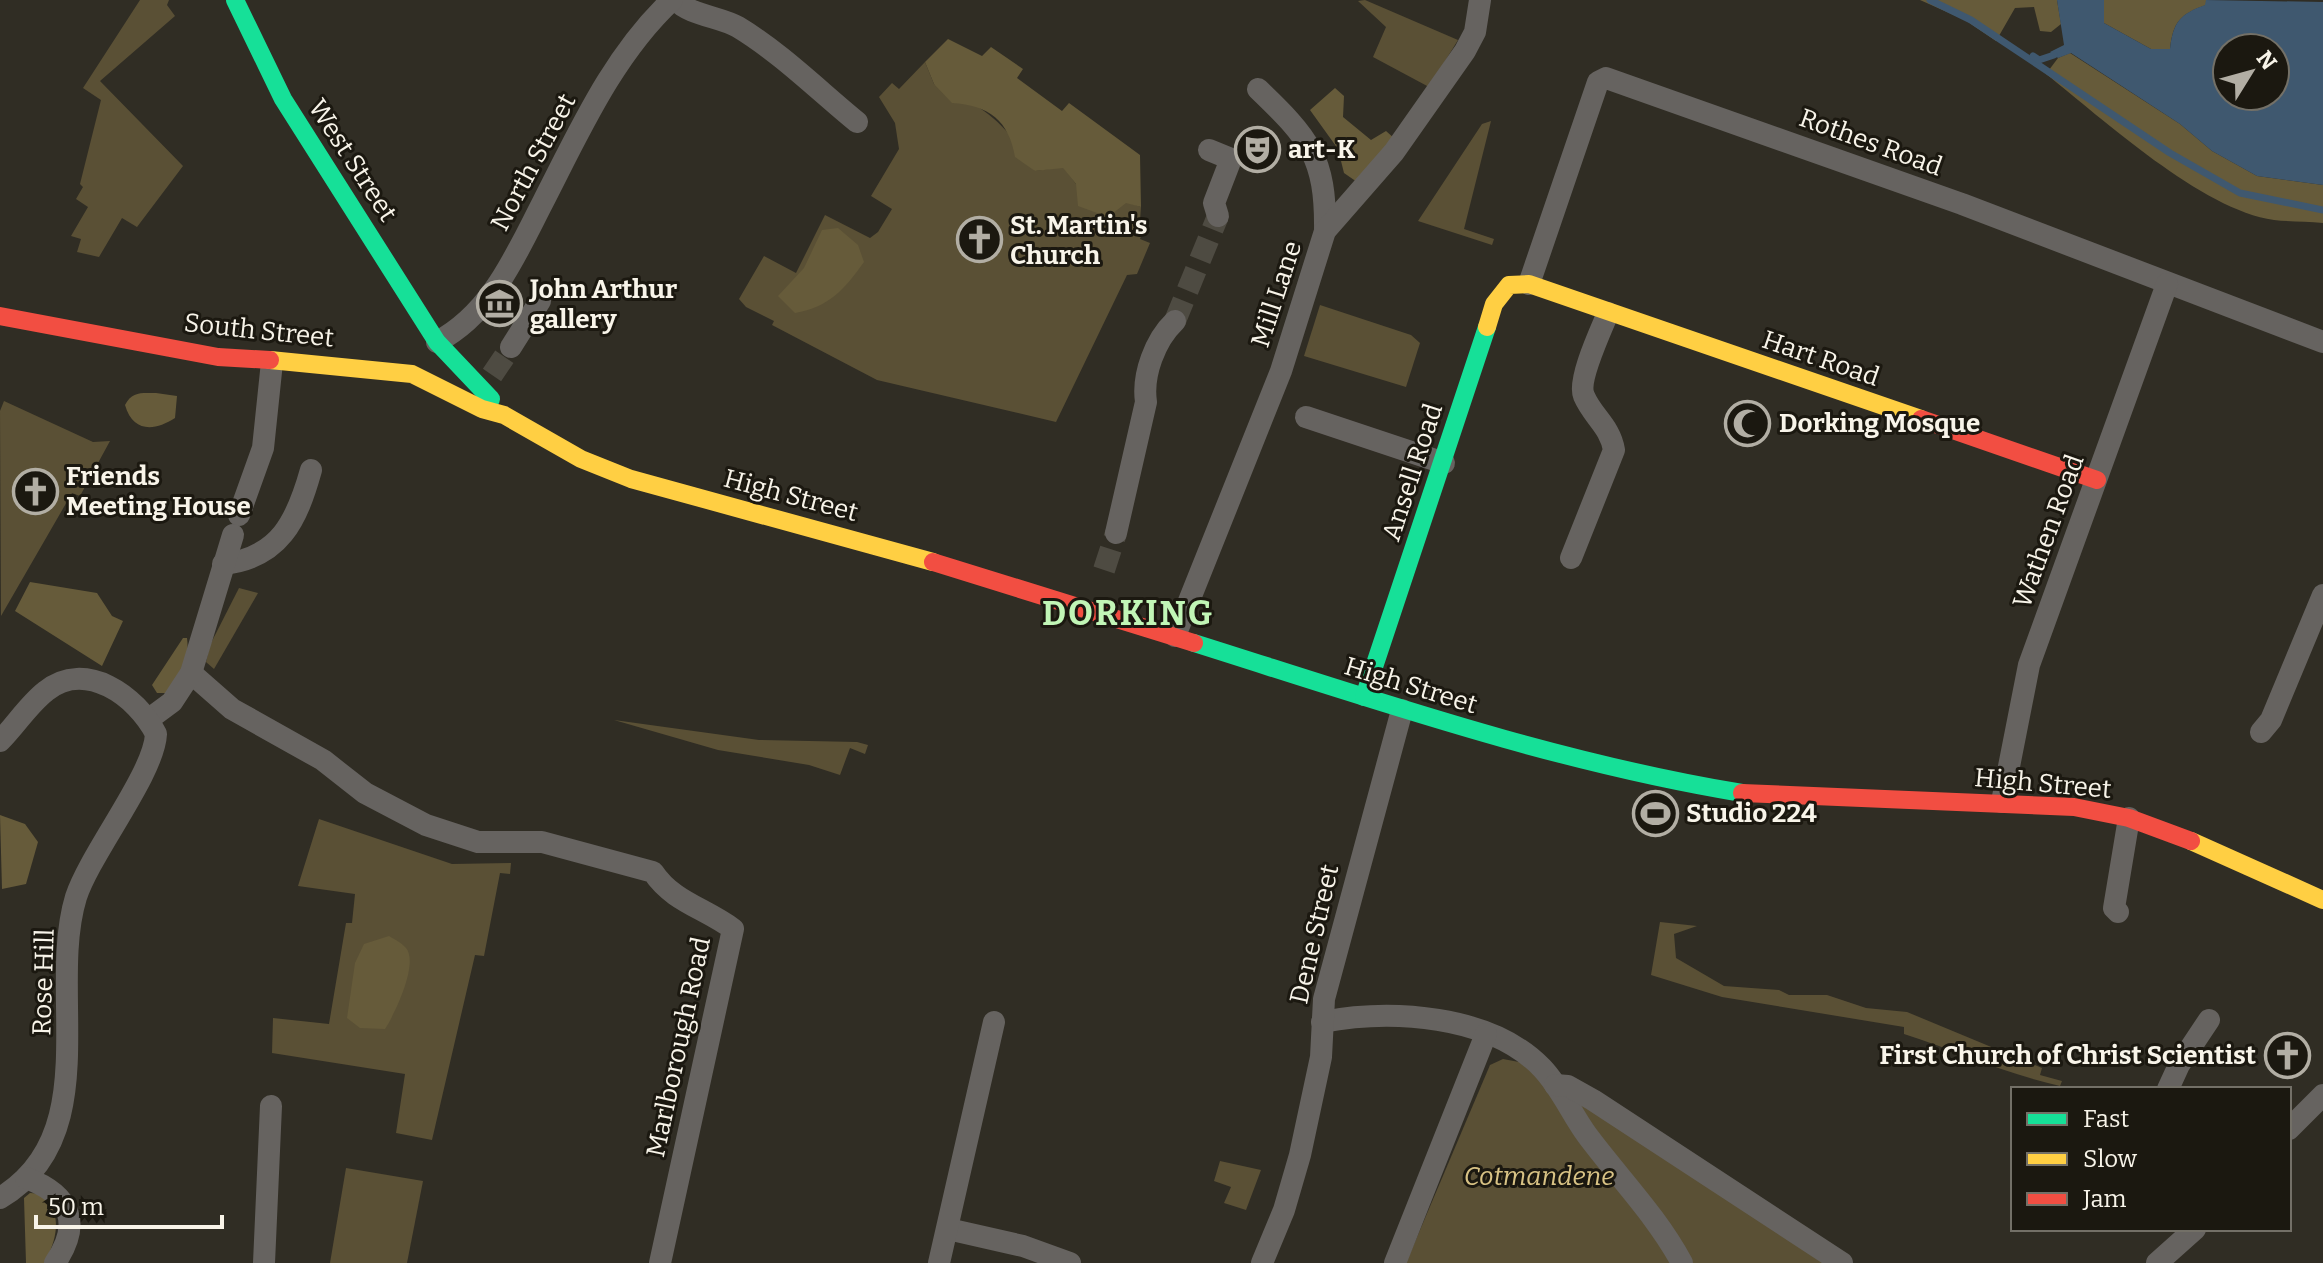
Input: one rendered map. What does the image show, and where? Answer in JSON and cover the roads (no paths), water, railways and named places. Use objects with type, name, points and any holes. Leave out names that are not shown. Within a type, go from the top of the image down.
[{"type":"main road","name":"West Street","points":[[235,0],[283,99],[437,342],[487,382],[504,415]]},
{"type":"main road","name":"Hart Road","points":[[1529,284],[2097,480]]},
{"type":"main road","name":"Ansell Road","points":[[1364,697],[1444,463],[1494,304],[1509,285],[1529,284]]},
{"type":"main road","name":"South Street","points":[[0,316],[218,357],[373,369],[429,380],[482,409],[504,415]]},
{"type":"main road","points":[[373,369],[403,360],[437,342]]},
{"type":"main road","name":"High Street","points":[[504,415],[581,459],[631,479],[836,533],[1534,750],[1669,781],[1743,793],[2074,807],[2129,818],[2212,849],[2323,900]]},
{"type":"street","name":"North Street","points":[[437,342],[484,305],[513,260],[609,78],[654,16],[674,0]]},
{"type":"street","points":[[674,0],[681,6],[717,16],[740,28],[857,122]]},
{"type":"street","name":"Mill Lane","points":[[1175,636],[1281,371],[1325,231],[1394,152],[1465,51],[1475,32],[1480,0]]},
{"type":"street","name":"Rothes Road","points":[[1529,284],[1598,82],[1606,78],[1962,204],[2323,342]]},
{"type":"street","points":[[1258,89],[1301,131],[1313,153],[1324,178],[1325,231]]},
{"type":"street","points":[[1209,150],[1231,159],[1214,203],[1218,216]]},
{"type":"street","name":"Wathen Road","points":[[2002,802],[2029,665],[2167,284]]},
{"type":"street","points":[[511,347],[540,301]]},
{"type":"street","points":[[1571,558],[1614,450],[1612,434],[1582,395],[1583,381],[1608,313]]},
{"type":"street","points":[[1116,533],[1146,402],[1143,384],[1164,331],[1175,321]]},
{"type":"street","points":[[0,741],[47,690],[84,677],[111,687],[139,707],[149,719],[172,702],[191,673],[223,564],[263,448],[272,362]]},
{"type":"street","points":[[1306,417],[1444,463]]},
{"type":"street","points":[[223,564],[247,562],[275,543],[290,526],[311,470]]},
{"type":"street","points":[[2261,732],[2271,720],[2323,595]]},
{"type":"street","name":"Marlborough Road","points":[[191,673],[232,709],[284,737],[365,793],[414,820],[478,842],[542,842],[653,872],[663,886],[681,901],[715,915],[733,929],[660,1263]]},
{"type":"street","name":"Dene Street","points":[[1262,1263],[1284,1210],[1300,1155],[1321,1057],[1322,1022],[1338,940],[1402,710]]},
{"type":"street","name":"Rose Hill","points":[[0,1198],[26,1178],[55,1128],[66,1088],[69,942],[76,897],[156,743],[156,734],[149,719]]},
{"type":"street","points":[[2118,912],[2114,908],[2129,818]]},
{"type":"street","points":[[1322,1022],[1381,1013],[1447,1021],[1486,1034],[1529,1058],[1555,1085],[1586,1133],[1635,1193],[1682,1263]]},
{"type":"street","points":[[2169,1087],[2179,1065],[2209,1020]]},
{"type":"street","points":[[939,1263],[994,1022]]},
{"type":"street","points":[[1395,1263],[1486,1034]]},
{"type":"street","points":[[1555,1085],[1568,1086],[1593,1100],[1842,1263]]},
{"type":"street","points":[[2291,1127],[2323,1095]]},
{"type":"street","points":[[264,1263],[271,1106]]},
{"type":"street","points":[[26,1178],[48,1186],[63,1198],[69,1217],[64,1251],[55,1263]]},
{"type":"street","points":[[948,1229],[1023,1246],[1070,1263]]},
{"type":"street","points":[[2157,1263],[2193,1231]]},
{"type":"water","points":[[2057,0],[2104,0],[2104,23],[2151,49],[2170,49],[2179,20],[2205,5],[2206,0],[2323,2],[2323,185],[2257,176],[2212,151],[2180,124],[2071,53],[2058,58],[2050,52],[2064,45]]},
{"type":"waterway","points":[[1930,0],[1971,20],[2170,153],[2240,193],[2323,210]]},
{"type":"waterway","points":[[2033,56],[2039,60],[2054,55]]},
{"type":"tunnel","points":[[1175,321],[1218,216]]},
{"type":"tunnel","points":[[492,375],[511,347]]},
{"type":"tunnel","points":[[1104,570],[1116,533]]},
{"type":"place","name":"art-K","points":[[1257,149]]},
{"type":"place","name":"St. Martin's Church","points":[[979,240]]},
{"type":"place","name":"John Arthur gallery","points":[[499,304]]},
{"type":"place","name":"Dorking Mosque","points":[[1748,423]]},
{"type":"place","name":"Friends Meeting House","points":[[35,491]]},
{"type":"place","name":"Studio 224","points":[[1655,813]]},
{"type":"place","name":"First Church of Christ Scientist","points":[[2287,1055]]},
{"type":"district","name":"DORKING","points":[[1128,613]]},
{"type":"park label","name":"Cotmandene","points":[[1539,1176]]}]
